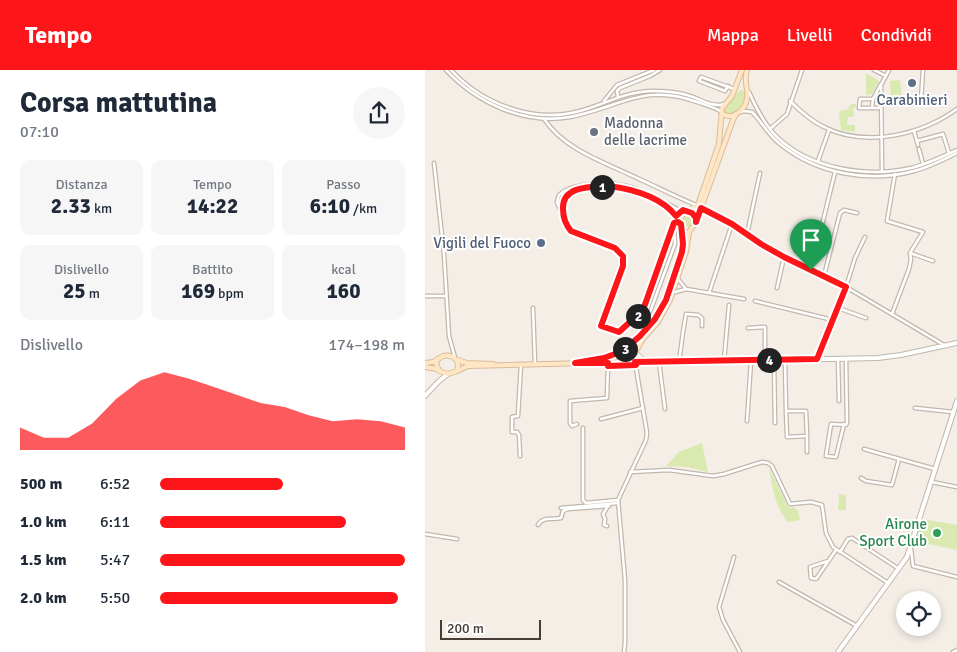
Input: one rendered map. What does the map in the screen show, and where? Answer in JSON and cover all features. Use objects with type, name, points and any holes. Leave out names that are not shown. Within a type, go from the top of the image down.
[{"type":"main road","points":[[425,365],[448,374],[468,366],[608,364],[628,362],[634,358],[643,339],[658,322],[673,292],[686,252],[689,232],[696,222],[719,144],[722,112],[725,104],[735,91],[742,70]]},
{"type":"main road","points":[[575,363],[604,358],[623,351],[655,319],[666,300],[683,248],[678,223],[686,212],[699,207],[733,120],[747,100],[745,82],[747,70]]},
{"type":"main road","points":[[735,91],[742,88],[746,91]]},
{"type":"main road","points":[[722,112],[728,117],[737,113]]},
{"type":"main road","points":[[686,212],[695,216],[696,222]]},
{"type":"main road","points":[[678,223],[686,228],[692,227]]},
{"type":"main road","points":[[628,347],[633,347],[636,352]]},
{"type":"main road","points":[[623,351],[621,356],[623,360],[628,362]]},
{"type":"main road","points":[[425,365],[445,356],[451,356],[467,364],[500,365]]},
{"type":"main road","points":[[438,359],[436,363],[438,370]]},
{"type":"main road","points":[[456,359],[459,364],[457,371]]},
{"type":"street","points":[[446,70],[461,85],[503,109],[544,119],[572,116],[612,101],[618,96],[641,92],[689,96],[715,105],[725,104]]},
{"type":"street","points":[[451,70],[476,93],[504,106],[530,113],[544,115],[571,113],[612,101],[649,95],[671,94],[722,112]]},
{"type":"street","points":[[602,104],[617,85],[654,70]]},
{"type":"street","points":[[619,101],[620,88],[660,70]]},
{"type":"street","points":[[770,129],[787,114],[802,70]]},
{"type":"street","points":[[874,70],[886,76]]},
{"type":"street","points":[[871,108],[873,99],[889,70]]},
{"type":"street","points":[[921,100],[923,70]]},
{"type":"street","points":[[727,86],[725,91],[699,82],[701,77],[727,86],[735,91]]},
{"type":"street","points":[[882,171],[880,136],[883,81]]},
{"type":"street","points":[[745,82],[758,110],[770,129],[790,147],[818,161],[849,170],[903,170],[957,151]]},
{"type":"street","points":[[746,91],[751,96]]},
{"type":"street","points":[[611,94],[615,92],[618,96]]},
{"type":"street","points":[[611,94],[612,101]]},
{"type":"street","points":[[873,99],[859,100],[859,108],[881,108]]},
{"type":"street","points":[[790,101],[815,123],[829,130],[854,136],[898,135],[915,130],[957,109]]},
{"type":"street","points":[[737,113],[758,110]]},
{"type":"street","points":[[752,112],[775,140],[788,150],[811,163],[835,172],[868,175],[895,174],[921,169],[957,151]]},
{"type":"street","points":[[544,115],[544,119],[564,140],[590,156],[732,224],[784,257],[846,287],[945,346]]},
{"type":"street","points":[[818,161],[829,130]]},
{"type":"street","points":[[915,130],[923,164]]},
{"type":"street","points":[[917,141],[943,134],[949,153]]},
{"type":"street","points":[[434,164],[444,254],[450,346],[456,359]]},
{"type":"street","points":[[811,270],[835,172]]},
{"type":"street","points":[[747,234],[760,173]]},
{"type":"street","points":[[892,314],[909,269],[910,253],[923,232],[887,221],[895,174]]},
{"type":"street","points":[[678,223],[643,310],[619,332],[601,326],[623,266],[623,256],[615,248],[573,233],[568,227],[557,202],[561,192],[596,183],[620,184],[634,187],[686,212]]},
{"type":"street","points":[[563,216],[563,201],[569,193],[587,188],[609,186],[628,189],[644,195],[671,210],[678,223],[675,244],[650,312],[643,310]]},
{"type":"street","points":[[822,276],[825,272],[840,212],[844,210],[857,213]]},
{"type":"street","points":[[676,217],[686,212]]},
{"type":"street","points":[[709,293],[732,224]]},
{"type":"street","points":[[817,359],[846,287],[855,258],[865,237]]},
{"type":"street","points":[[910,253],[933,261]]},
{"type":"street","points":[[777,288],[784,257]]},
{"type":"street","points":[[677,278],[685,290]]},
{"type":"street","points":[[652,284],[659,286]]},
{"type":"street","points":[[673,292],[685,290],[744,299]]},
{"type":"street","points":[[425,296],[446,296]]},
{"type":"street","points":[[755,301],[833,320]]},
{"type":"street","points":[[724,361],[729,305]]},
{"type":"street","points":[[533,308],[535,364]]},
{"type":"street","points":[[838,308],[866,318]]},
{"type":"street","points":[[679,362],[686,314],[698,315],[702,318],[702,326]]},
{"type":"street","points":[[748,328],[765,328],[765,360]]},
{"type":"street","points":[[577,424],[572,426],[570,423],[570,401],[607,398],[608,364],[893,357],[957,343]]},
{"type":"street","points":[[445,356],[450,346]]},
{"type":"street","points":[[636,352],[642,358],[653,362]]},
{"type":"street","points":[[838,359],[839,400]]},
{"type":"street","points":[[844,424],[831,424],[826,456],[836,457],[844,424],[847,423],[846,359]]},
{"type":"street","points":[[774,360],[775,423]]},
{"type":"street","points":[[785,360],[787,436],[807,436]]},
{"type":"street","points":[[747,420],[751,361]]},
{"type":"street","points":[[628,362],[636,364]]},
{"type":"street","points":[[659,362],[665,409]]},
{"type":"street","points":[[520,456],[519,435],[517,432],[512,432],[512,417],[517,416],[521,364]]},
{"type":"street","points":[[624,652],[625,580],[618,501],[646,440],[647,433],[636,364]]},
{"type":"street","points":[[438,370],[439,381]]},
{"type":"street","points":[[425,396],[448,374]]},
{"type":"street","points":[[838,652],[903,566],[911,549],[957,401]]},
{"type":"street","points":[[601,419],[643,408]]},
{"type":"street","points":[[915,408],[953,412]]},
{"type":"street","points":[[786,412],[806,411],[807,452]]},
{"type":"street","points":[[583,428],[583,500],[585,503],[618,501]]},
{"type":"street","points":[[864,448],[935,468]]},
{"type":"street","points":[[861,478],[866,482],[892,485],[899,459]]},
{"type":"street","points":[[630,472],[669,470],[713,476],[762,462],[767,463],[772,466],[790,504],[811,502],[822,505],[828,538],[836,550],[889,584]]},
{"type":"street","points":[[932,482],[957,487]]},
{"type":"street","points":[[539,525],[540,521],[545,519],[561,518],[563,512],[568,509],[610,505],[618,501]]},
{"type":"street","points":[[561,508],[610,505]]},
{"type":"street","points":[[607,526],[603,525],[605,519],[603,514],[610,505]]},
{"type":"street","points":[[425,534],[457,539]]},
{"type":"street","points":[[840,552],[848,539],[852,538],[896,567]]},
{"type":"street","points":[[911,549],[913,566],[957,577]]},
{"type":"street","points":[[828,561],[810,567],[811,578],[816,579],[836,550]]},
{"type":"street","points":[[734,556],[719,608],[723,620],[740,652]]},
{"type":"street","points":[[779,582],[836,612],[857,626]]},
{"type":"street","points":[[953,652],[957,650]]},
{"type":"green space","points":[[866,73],[879,81],[872,94],[866,95]]},
{"type":"green space","points":[[900,80],[902,101],[891,102],[890,81]]},
{"type":"green space","points":[[740,90],[743,90],[746,95],[741,106],[731,115],[724,113],[724,108]]},
{"type":"green space","points":[[851,104],[856,104],[856,107],[853,109],[854,117],[848,117],[847,125],[855,125],[855,132],[841,130],[839,114],[841,110],[847,110]]},
{"type":"green space","points":[[688,215],[694,221],[688,227],[682,221]]},
{"type":"green space","points":[[702,443],[708,472],[687,467],[666,466],[679,452]]},
{"type":"green space","points":[[769,468],[789,508],[794,507],[796,510],[798,509],[800,520],[788,522],[780,510],[771,482]]},
{"type":"green space","points":[[839,494],[846,495],[846,510],[838,510]]},
{"type":"green space","name":"Airone Sport Club","points":[[922,519],[957,525],[957,550],[915,541],[922,524]]},
{"type":"place","name":"Carabinieri","points":[[912,83]]},
{"type":"place","name":"Madonna delle lacrime","points":[[594,132]]},
{"type":"place","name":"Vigili del Fuoco","points":[[541,243]]},
{"type":"place","name":"Airone Sport Club","points":[[937,533]]},
{"type":"route","points":[[609,186],[628,189],[644,195],[671,210],[676,216],[683,210],[692,213],[696,218],[696,222],[701,208],[732,224],[784,257],[811,270],[846,287],[817,359],[635,362],[636,365],[608,366],[608,363],[575,363],[604,358],[623,351],[647,329],[661,311],[666,300],[683,244],[681,224],[680,222],[674,223],[641,314],[619,332],[601,326],[623,266],[623,256],[615,248],[571,231],[563,216],[563,201],[574,190],[609,186]]}]
